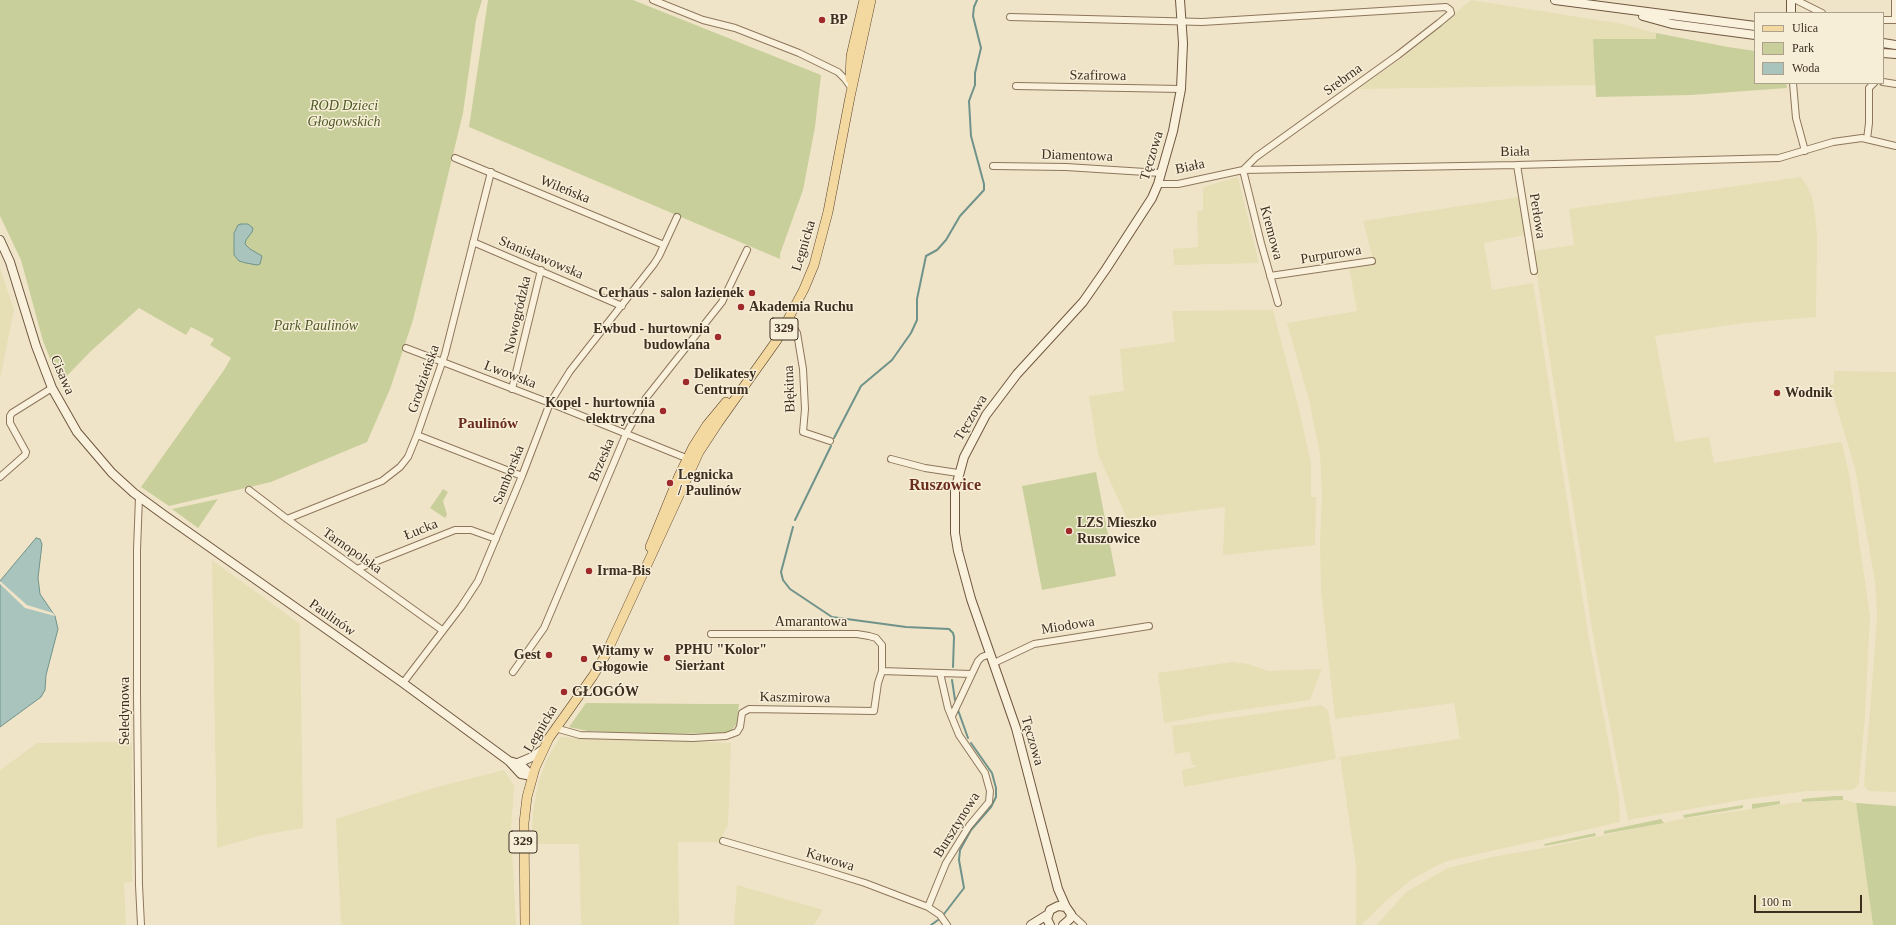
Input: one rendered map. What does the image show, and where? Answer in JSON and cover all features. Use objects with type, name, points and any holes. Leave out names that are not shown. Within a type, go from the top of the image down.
[{"type":"main road","name":"Legnicka","points":[[850,97],[850,67],[864,0]]},
{"type":"main road","name":"Legnicka","points":[[532,776],[542,750],[555,728],[600,665],[617,634],[690,460],[707,425],[743,386],[770,351],[789,320],[814,265],[828,212],[850,97],[871,0]]},
{"type":"main road","name":"329","points":[[525,925],[524,823],[527,797],[532,776]]},
{"type":"main road","name":"329","points":[[525,910],[528,925]]},
{"type":"street","points":[[653,0],[693,17],[736,28],[787,49],[838,72],[850,86]]},
{"type":"street","name":"Tęczowa","points":[[1071,914],[1066,907],[1058,889],[1016,728],[971,599],[956,538],[954,503],[958,473],[970,443],[986,414],[1017,374],[1083,302],[1144,210],[1158,184],[1173,131],[1180,89],[1183,63],[1180,0]]},
{"type":"street","points":[[1555,0],[1754,26]]},
{"type":"street","points":[[1791,0],[1791,12]]},
{"type":"street","points":[[1796,0],[1820,12]]},
{"type":"street","points":[[1884,20],[1896,20],[1895,0]]},
{"type":"street","name":"Srebrna","points":[[1182,21],[1202,22],[1446,7],[1451,12],[1398,55],[1256,157],[1243,170]]},
{"type":"street","points":[[1615,8],[1672,24],[1754,35]]},
{"type":"street","points":[[1010,17],[1182,21]]},
{"type":"street","points":[[1884,43],[1896,45]]},
{"type":"street","points":[[1884,53],[1896,54]]},
{"type":"street","points":[[838,72],[850,67],[859,57]]},
{"type":"street","points":[[1884,82],[1896,84]]},
{"type":"street","points":[[1794,84],[1796,118],[1805,151]]},
{"type":"street","points":[[1867,139],[1869,123],[1869,88],[1873,84]]},
{"type":"street","name":"Szafirowa","points":[[1016,86],[1180,89]]},
{"type":"street","name":"Biała","points":[[1158,184],[1178,184],[1243,170],[1779,158],[1846,139],[1867,139],[1896,146]]},
{"type":"street","name":"Wileńska","points":[[455,158],[664,246]]},
{"type":"street","name":"Perłowa","points":[[1518,165],[1534,270]]},
{"type":"street","name":"Diamentowa","points":[[992,166],[1066,167],[1161,173]]},
{"type":"street","name":"Kremowa","points":[[1243,170],[1278,303]]},
{"type":"street","name":"Grodzieńska","points":[[287,520],[382,481],[400,467],[408,457],[442,362],[491,172]]},
{"type":"street","name":"Samborska","points":[[402,683],[475,586],[522,476],[550,403],[570,371],[654,264],[677,217]]},
{"type":"street","name":"Cisawa","points":[[0,240],[10,262],[36,346],[52,388],[64,413],[90,448],[112,473],[139,496]]},
{"type":"street","name":"Stanisławowska","points":[[473,242],[622,306]]},
{"type":"street","name":"Brzeska","points":[[513,672],[544,628],[626,434],[646,398],[722,302],[747,250]]},
{"type":"street","name":"Purpurowa","points":[[1270,276],[1372,261]]},
{"type":"street","name":"Nowogródzka","points":[[512,389],[541,270]]},
{"type":"street","name":"Błękitna","points":[[789,320],[797,333],[803,369],[805,409],[803,432],[830,441]]},
{"type":"street","name":"Lwowska","points":[[406,348],[550,403],[690,460]]},
{"type":"street","points":[[0,477],[25,455],[26,452],[10,423],[9,420],[12,413],[52,388]]},
{"type":"street","points":[[417,435],[522,476]]},
{"type":"street","points":[[891,459],[925,468],[958,473]]},
{"type":"street","name":"Tarnopolska","points":[[249,490],[287,520],[442,630]]},
{"type":"street","name":"Paulinów","points":[[139,496],[402,683],[509,761],[521,774],[532,776]]},
{"type":"street","name":"Seledynowa","points":[[139,496],[137,550],[137,696],[139,884],[141,925]]},
{"type":"street","name":"Łucka","points":[[357,569],[455,530],[471,530],[496,539]]},
{"type":"street","name":"Miodowa","points":[[994,663],[1034,644],[1149,626]]},
{"type":"street","name":"Amarantowa","points":[[711,634],[857,634],[869,636],[876,638],[882,645],[882,671]]},
{"type":"street","points":[[952,716],[978,661],[990,654]]},
{"type":"street","points":[[882,671],[971,674]]},
{"type":"street","name":"Kaszmirowa","points":[[555,728],[580,735],[693,738],[726,736],[737,732],[740,727],[742,713],[749,709],[874,711],[878,683],[882,671]]},
{"type":"street","name":"Bursztynowa","points":[[928,907],[946,863],[969,826],[986,806],[990,797],[988,778],[962,741],[948,708],[940,673]]},
{"type":"street","points":[[518,763],[532,757],[542,750]]},
{"type":"street","name":"Paulinów","points":[[509,761],[518,763]]},
{"type":"street","points":[[518,763],[525,766],[532,776]]},
{"type":"street","name":"Kawowa","points":[[723,841],[827,871],[928,907]]},
{"type":"street","name":"Tęczowa","points":[[1032,925],[1048,921],[1054,907],[1058,889]]},
{"type":"street","points":[[928,907],[940,915],[946,925]]},
{"type":"street","points":[[1054,907],[1066,907]]},
{"type":"street","points":[[1063,925],[1070,919],[1071,914],[1083,925]]},
{"type":"shaded area","points":[[1471,0],[1623,24],[1656,33],[1656,39],[1593,39],[1596,85],[1358,89],[1402,58]]},
{"type":"shaded area","points":[[1238,177],[1259,263],[1174,265],[1173,249],[1198,247],[1197,211],[1203,211],[1203,187]]},
{"type":"shaded area","points":[[1801,177],[1812,197],[1815,214],[1817,235],[1816,317],[1744,323],[1655,336],[1675,442],[1709,437],[1714,463],[1841,442],[1850,479],[1870,616],[1865,716],[1859,782],[1857,787],[1852,790],[1807,791],[1747,799],[1628,820],[1594,641],[1533,251],[1574,245],[1569,209]]},
{"type":"shaded area","points":[[1519,197],[1525,235],[1484,243],[1492,290],[1533,283],[1589,639],[1619,797],[1620,822],[1447,861],[1411,880],[1361,925],[1356,925],[1356,866],[1340,757],[1460,739],[1454,703],[1335,719],[1321,591],[1320,544],[1322,495],[1320,454],[1309,400],[1287,323],[1357,311],[1349,267],[1374,263],[1363,221]]},
{"type":"shaded area","points":[[0,268],[14,310],[0,379]]},
{"type":"shaded area","points":[[1273,310],[1300,413],[1311,463],[1311,497],[1316,497],[1315,545],[1223,555],[1225,507],[1127,519],[1098,454],[1089,396],[1124,391],[1120,349],[1175,342],[1172,311]]},
{"type":"shaded area","points":[[1834,371],[1896,372],[1896,792],[1869,791],[1864,785],[1877,615],[1875,582],[1855,468],[1830,385],[1834,384]]},
{"type":"shaded area","points":[[212,560],[300,624],[303,828],[262,835],[217,848]]},
{"type":"shaded area","points":[[1232,662],[1248,664],[1268,671],[1322,669],[1310,700],[1213,714],[1164,723],[1158,673]]},
{"type":"shaded area","points":[[1321,705],[1328,710],[1336,759],[1184,787],[1182,770],[1196,767],[1195,765],[1192,765],[1190,752],[1175,754],[1172,726]]},
{"type":"shaded area","points":[[560,737],[731,743],[728,824],[720,842],[678,842],[679,925],[581,925],[579,844],[531,844],[533,813],[538,784],[546,761]]},
{"type":"shaded area","points":[[132,742],[132,882],[124,883],[126,925],[0,925],[0,770],[37,743]]},
{"type":"shaded area","points":[[504,770],[514,786],[511,828],[516,925],[341,925],[336,819],[433,788]]},
{"type":"shaded area","points":[[1846,800],[1856,803],[1873,925],[1377,925],[1406,892],[1448,868],[1492,857],[1549,847],[1681,819],[1792,803]]},
{"type":"shaded area","points":[[737,885],[823,910],[814,925],[734,925]]},
{"type":"green space","name":"ROD Dzieci Głogowskich","points":[[0,0],[482,0],[476,20],[463,113],[413,320],[390,389],[367,442],[271,482],[169,506],[141,487],[231,358],[210,345],[214,339],[191,327],[186,335],[139,308],[91,351],[60,383],[43,341],[21,260],[0,216]]},
{"type":"green space","points":[[488,0],[633,0],[821,75],[815,127],[803,190],[780,254],[780,259],[469,127]]},
{"type":"green space","points":[[1656,33],[1754,51],[1754,84],[1786,84],[1787,88],[1691,95],[1596,97],[1593,39],[1656,39]]},
{"type":"green space","name":"LZS Mieszko Ruszowice","points":[[1096,472],[1116,576],[1042,590],[1022,486]]},
{"type":"green space","points":[[443,489],[448,492],[443,501],[447,515],[445,518],[430,508]]},
{"type":"green space","points":[[218,499],[198,528],[172,509]]},
{"type":"green space","points":[[586,703],[739,704],[737,724],[731,731],[723,733],[652,734],[588,731],[569,727]]},
{"type":"green space","points":[[1843,796],[1843,800],[1802,802],[1802,799]]},
{"type":"green space","points":[[1780,801],[1780,804],[1752,809],[1752,804]]},
{"type":"green space","points":[[1856,803],[1896,806],[1896,925],[1873,925]]},
{"type":"green space","points":[[1743,805],[1743,808],[1684,818],[1683,815]]},
{"type":"green space","points":[[1661,819],[1664,823],[1604,834],[1604,831]]},
{"type":"green space","points":[[1595,833],[1596,836],[1545,846],[1544,844]]},
{"type":"water","points":[[248,224],[253,228],[245,244],[250,249],[262,256],[260,264],[257,265],[239,261],[234,255],[234,233],[238,225]]},
{"type":"water","points":[[36,538],[40,539],[42,544],[38,578],[40,594],[55,616],[58,629],[46,675],[45,690],[41,697],[0,727],[0,581]]},
{"type":"pier","points":[[0,581],[27,605],[53,613],[55,616],[25,608],[0,584]]},
{"type":"waterway","points":[[834,438],[861,386],[892,360],[911,333],[917,320],[917,299],[926,256],[937,250],[946,240],[960,216],[984,190],[984,184],[971,136],[969,101],[975,85],[975,73],[981,48],[973,16],[974,7],[977,0]]},
{"type":"waterway","points":[[795,520],[831,446]]},
{"type":"waterway","points":[[793,527],[781,572],[783,580],[790,589],[832,617],[906,627],[949,629],[953,633],[954,637],[953,667]]},
{"type":"waterway","points":[[952,680],[955,700]]},
{"type":"waterway","points":[[958,710],[968,738]]},
{"type":"waterway","points":[[944,914],[964,888],[959,860],[960,850],[971,830],[991,807],[996,797],[996,788],[992,773],[971,743]]},
{"type":"waterway","points":[[931,925],[938,920]]},
{"type":"place","name":"BP","points":[[822,20]]},
{"type":"place","name":"Cerhaus - salon łazienek","points":[[752,293]]},
{"type":"place","name":"Akademia Ruchu","points":[[741,307]]},
{"type":"place","name":"Ewbud - hurtownia budowlana","points":[[718,337]]},
{"type":"place","name":"Delikatesy Centrum","points":[[686,382]]},
{"type":"place","name":"Wodnik","points":[[1777,393]]},
{"type":"place","name":"Kopel - hurtownia elektryczna","points":[[663,411]]},
{"type":"place","name":"Legnicka / Paulinów","points":[[670,483]]},
{"type":"place","name":"LZS Mieszko Ruszowice","points":[[1069,531]]},
{"type":"place","name":"Irma-Bis","points":[[589,571]]},
{"type":"place","name":"Gest","points":[[549,655]]},
{"type":"place","name":"PPHU \"Kolor\" Sierżant","points":[[667,658]]},
{"type":"place","name":"Witamy w Głogowie","points":[[584,659]]},
{"type":"place","name":"GŁOGÓW","points":[[564,692]]},
{"type":"district","name":"Paulinów","points":[[488,424]]},
{"type":"district","name":"Ruszowice","points":[[945,486]]},
{"type":"park label","name":"Park Paulinów","points":[[316,326]]}]
